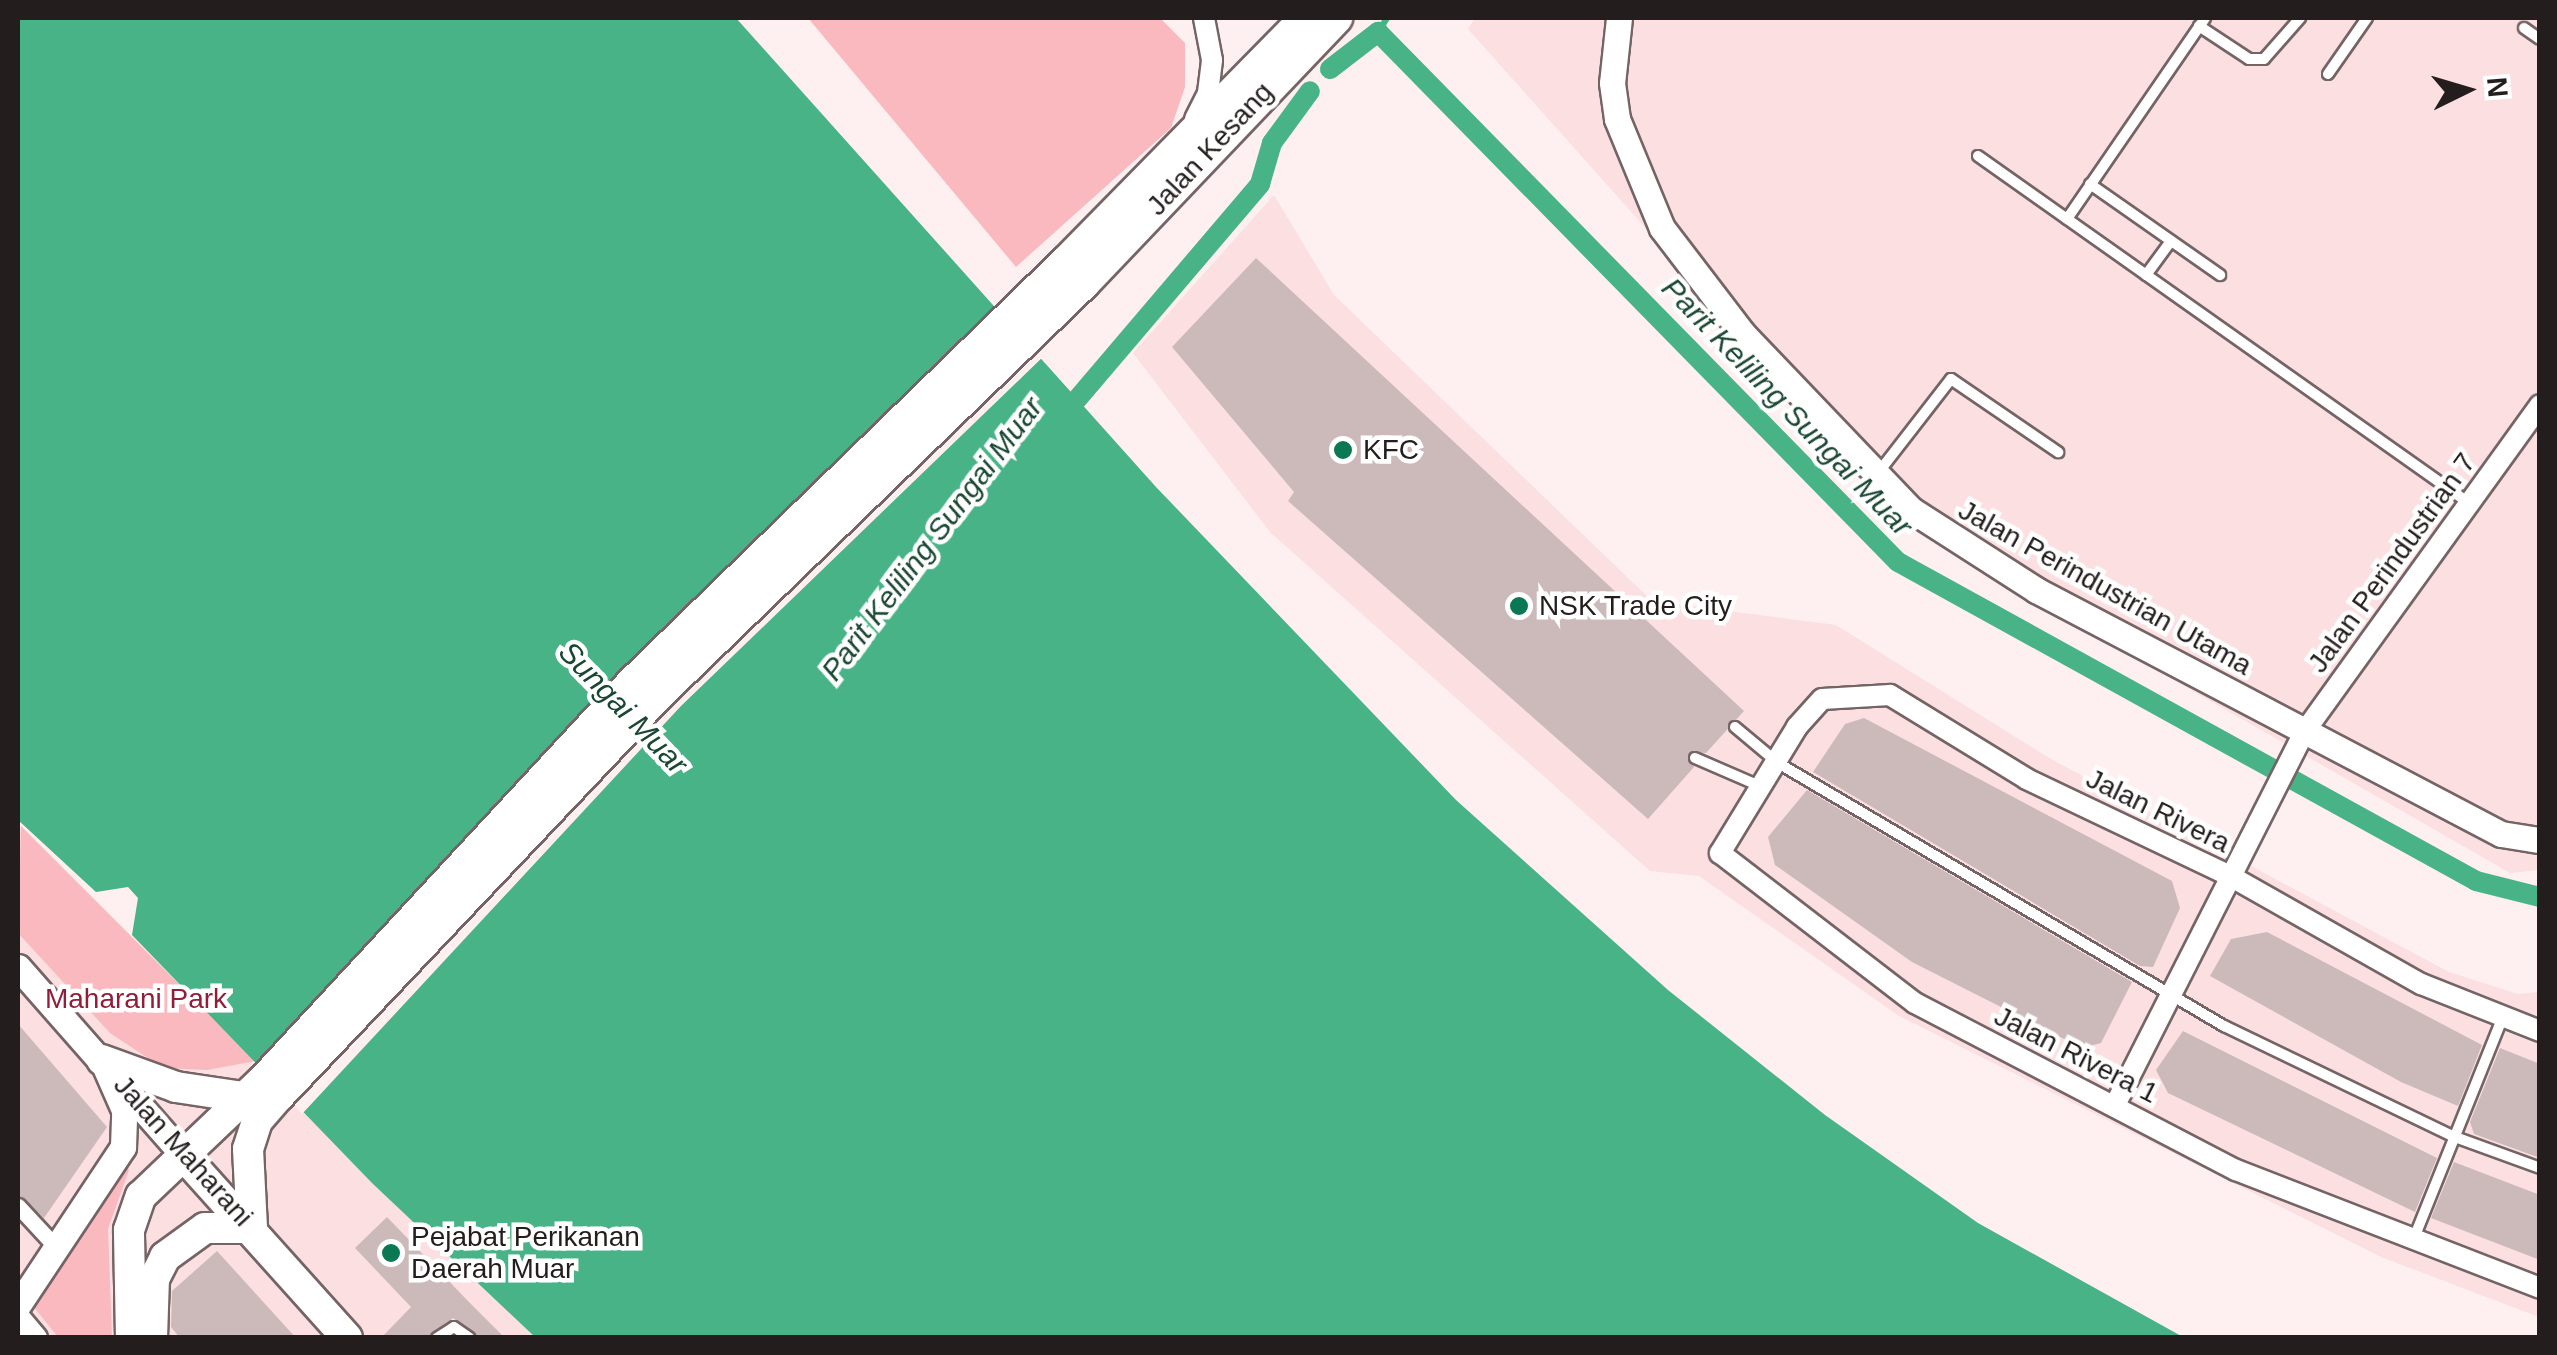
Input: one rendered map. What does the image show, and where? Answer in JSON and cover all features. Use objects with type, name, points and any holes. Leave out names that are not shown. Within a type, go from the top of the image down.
[{"type":"main road","name":"Jalan Kesang","points":[[1075,273],[1188,134],[1306,18]]},
{"type":"main road","name":"Jalan Kesang","points":[[1075,273],[1337,18]]},
{"type":"main road","points":[[131,1338],[130,1230],[141,1196],[182,1154],[261,1091],[631,683],[1075,273]]},
{"type":"main road","points":[[102,1060],[176,1088],[261,1091]]},
{"type":"main road","points":[[151,1325],[154,1279],[181,1240],[206,1228],[252,1228],[248,1149],[261,1091]]},
{"type":"main road","name":"Jalan Maharani","points":[[182,1154],[252,1228],[346,1338]]},
{"type":"street","points":[[1188,134],[1208,93],[1212,60],[1204,18]]},
{"type":"street","name":"Jalan Perindustrian Utama","points":[[1619,18],[1612,83],[1617,118],[1662,228],[1743,334],[1878,474],[1951,540],[2501,834],[2540,840]]},
{"type":"street","name":"Jalan Perindustrian 7","points":[[2115,1105],[2228,875],[2306,731],[2540,405]]},
{"type":"street","name":"Jalan Rivera","points":[[1778,763],[1822,699],[1890,694],[2027,779],[2228,875],[2421,984],[2540,1031]]},
{"type":"street","name":"Jalan Rivera 1","points":[[1778,763],[1720,853],[1915,1003],[2236,1170],[2540,1288]]},
{"type":"street","name":"Jalan Maharani","points":[[18,967],[182,1154]]},
{"type":"street","points":[[18,1305],[122,1147],[124,1110],[102,1060]]},
{"type":"street","points":[[18,1206],[56,1247]]},
{"type":"street","points":[[18,1319],[34,1338]]},
{"type":"lane","points":[[2066,219],[2202,22],[2249,59],[2264,59],[2300,18]]},
{"type":"lane","points":[[2328,74],[2367,18]]},
{"type":"lane","points":[[2524,28],[2540,39]]},
{"type":"lane","points":[[1978,156],[2469,503]]},
{"type":"lane","points":[[2090,184],[2220,275]]},
{"type":"lane","points":[[2146,275],[2171,241]]},
{"type":"lane","points":[[1878,474],[1950,379],[2058,452]]},
{"type":"lane","points":[[1735,726],[1778,763],[2170,990],[2224,1026],[2455,1137],[2540,1168]]},
{"type":"lane","points":[[1695,758],[1762,787]]},
{"type":"lane","points":[[2414,1239],[2503,1017]]},
{"type":"lane","points":[[151,1325],[172,1338]]},
{"type":"lane","points":[[437,1338],[454,1327],[470,1338]]},
{"type":"shaded area","points":[[1475,18],[2539,18],[2539,870],[2510,873],[1918,533],[1468,29]]},
{"type":"shaded area","points":[[1274,195],[1334,295],[1652,601],[1836,625],[2051,759],[2449,972],[2518,994],[2539,992],[2539,1317],[2381,1257],[1899,1016],[1699,876],[1650,871],[1270,532],[1133,353]]},
{"type":"shaded area","points":[[18,826],[111,928],[538,1337],[18,1337]]},
{"type":"green space","points":[[808,18],[1160,18],[1185,43],[1185,87],[1171,128],[1016,267]]},
{"type":"green space","name":"Maharani Park","points":[[21,826],[256,1061],[207,1070],[163,1068],[110,1033],[18,933]]},
{"type":"green space","points":[[125,1164],[129,1170],[108,1229],[112,1337],[58,1337],[33,1306]]},
{"type":"water","name":"Sungai Muar","points":[[18,18],[736,18],[1156,487],[1456,800],[1668,990],[1825,1115],[1978,1223],[2183,1337],[535,1337],[372,1183],[132,935],[138,898],[128,887],[96,892],[18,820]]},
{"type":"pier","points":[[1003,305],[1047,353],[681,706],[302,1114],[257,1066]]},
{"type":"building","name":"NSK Trade City","points":[[1256,258],[1744,711],[1706,753],[1689,752],[1694,767],[1648,819],[1288,501],[1294,492],[1172,347]]},
{"type":"building","points":[[1864,718],[2172,881],[2180,908],[2153,967],[2140,966],[1813,772],[1845,724]]},
{"type":"building","points":[[1807,790],[2132,982],[2101,1043],[2082,1048],[1912,962],[1775,865],[1768,837]]},
{"type":"building","points":[[2267,932],[2482,1045],[2458,1106],[2401,1082],[2210,976],[2231,939]]},
{"type":"building","points":[[18,1024],[107,1127],[44,1218],[18,1195]]},
{"type":"building","points":[[2183,1031],[2437,1158],[2415,1212],[2168,1093],[2156,1070]]},
{"type":"building","points":[[2500,1048],[2540,1064],[2540,1158],[2474,1134],[2470,1122]]},
{"type":"building","points":[[2454,1162],[2540,1195],[2540,1260],[2431,1218]]},
{"type":"building","points":[[387,1217],[505,1338],[479,1338],[453,1318],[428,1338],[381,1338],[411,1307],[355,1248]]},
{"type":"building","points":[[217,1251],[296,1338],[180,1338],[171,1327],[172,1291]]},
{"type":"waterway","points":[[1378,32],[1387,18]]},
{"type":"waterway","name":"Parit Keliling Sungai Muar","points":[[1330,69],[1378,32],[1898,562],[2476,881],[2540,897]]},
{"type":"waterway","name":"Parit Keliling Sungai Muar","points":[[1062,417],[1260,184],[1272,143],[1310,91]]},
{"type":"place","name":"KFC","points":[[1343,450]]},
{"type":"place","name":"NSK Trade City","points":[[1519,606]]},
{"type":"place","name":"Pejabat Perikanan Daerah Muar","points":[[391,1253]]}]
